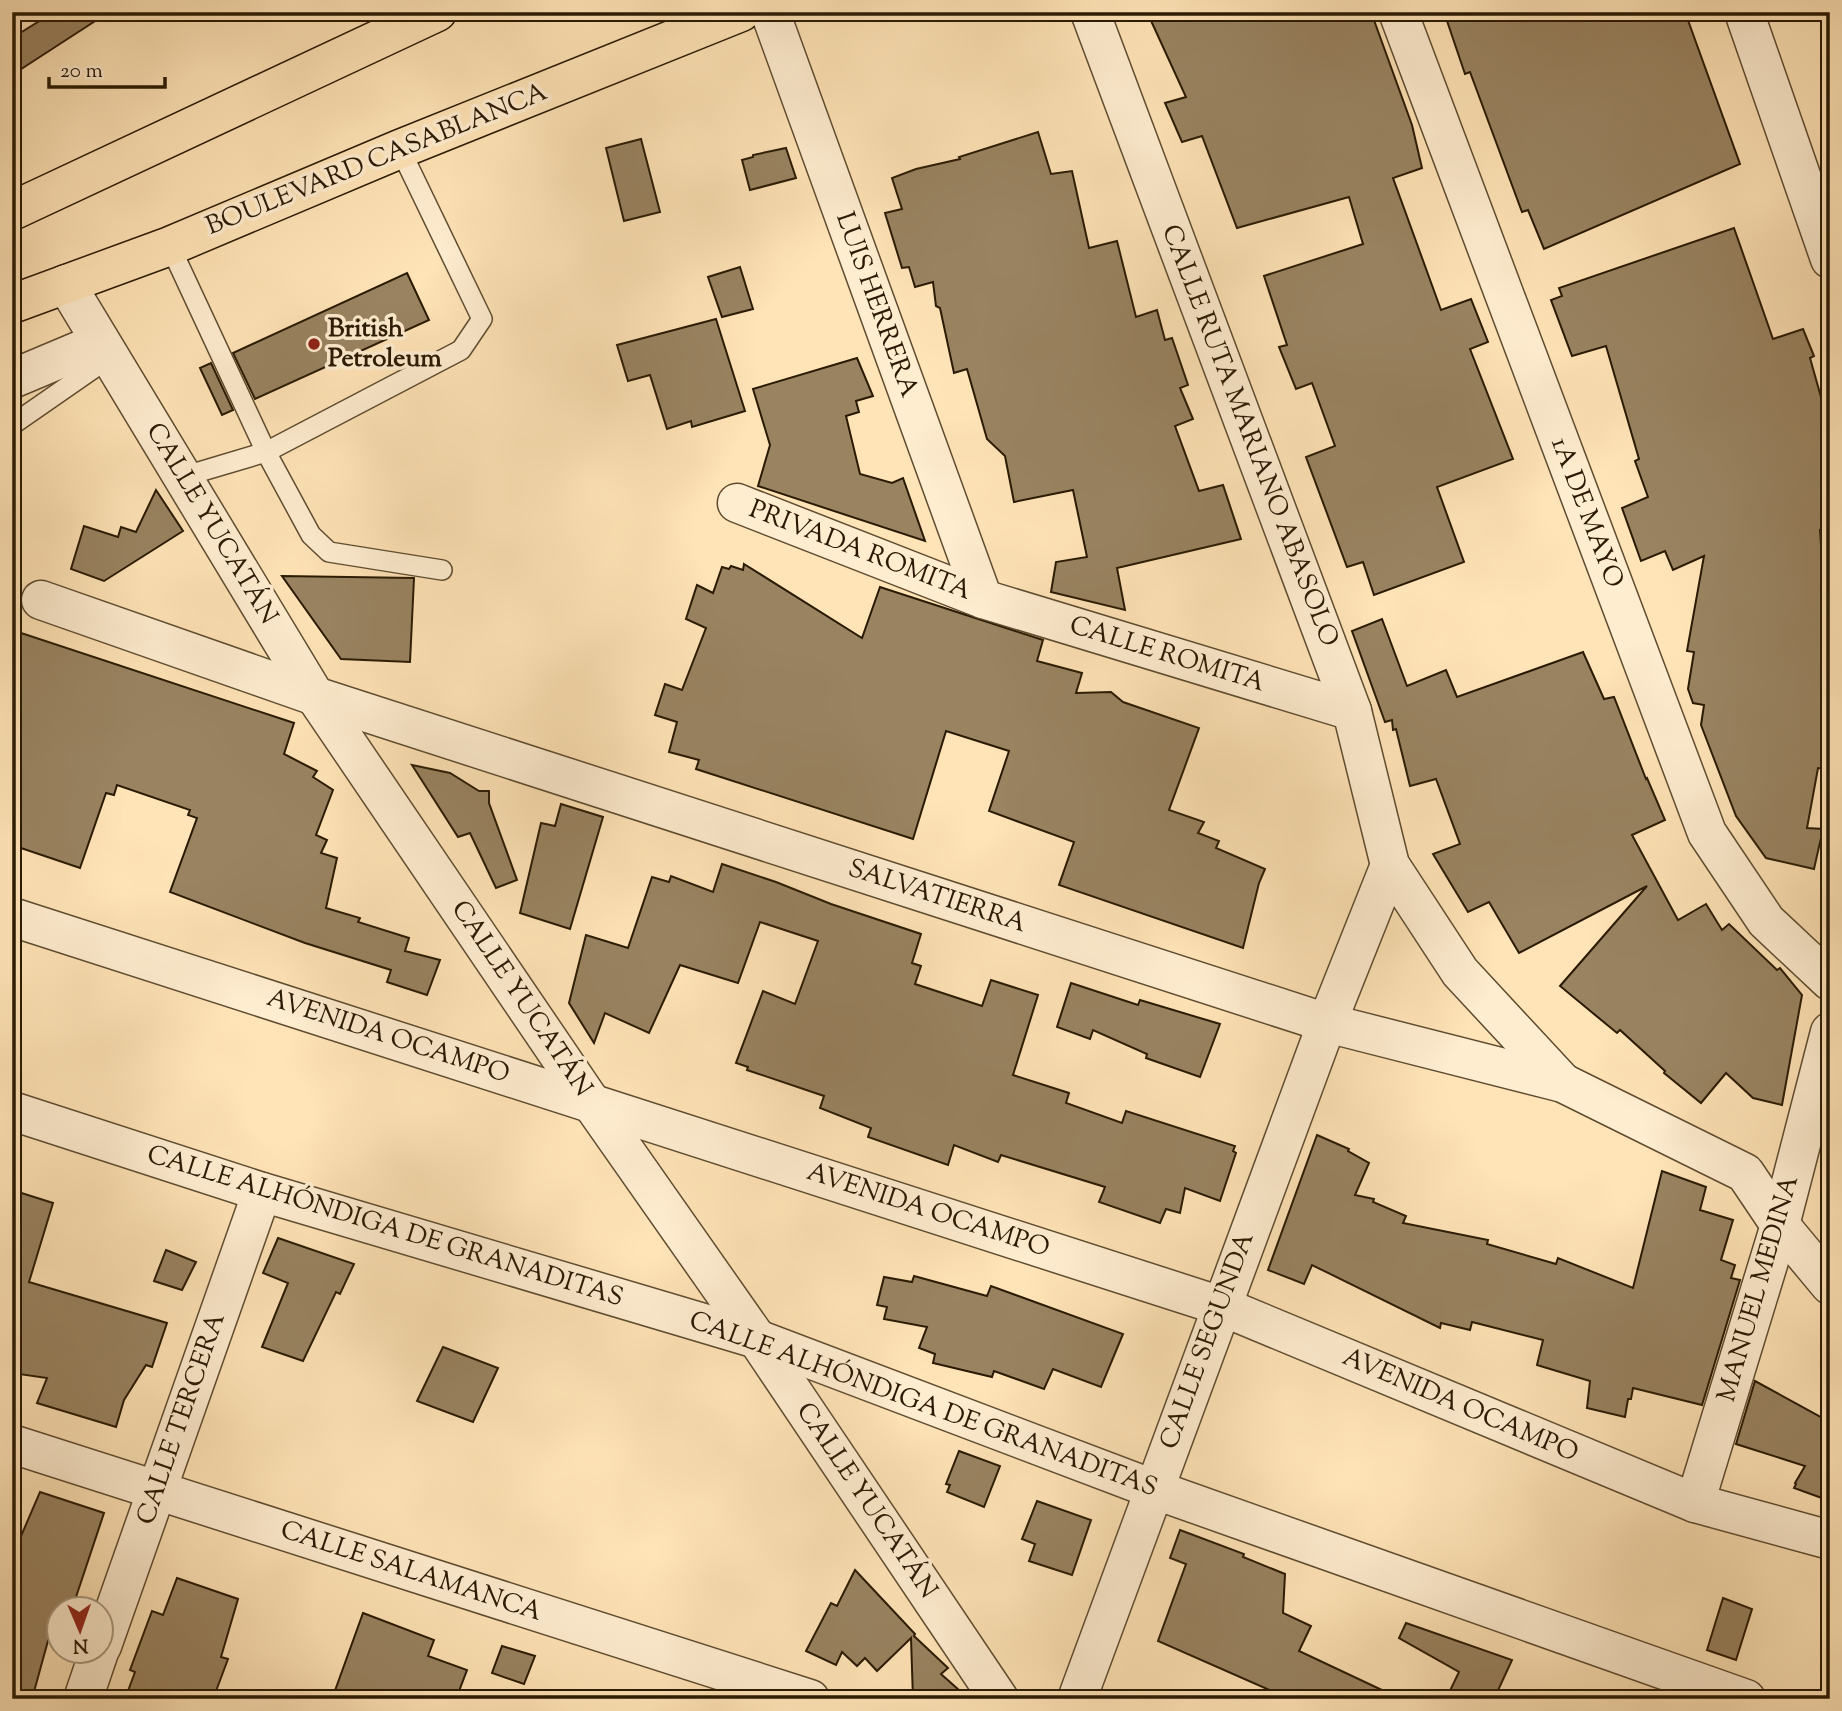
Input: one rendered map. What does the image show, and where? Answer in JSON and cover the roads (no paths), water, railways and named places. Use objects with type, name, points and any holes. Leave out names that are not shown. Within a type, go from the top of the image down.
[{"type":"main road","name":"BOULEVARD CASABLANCA","points":[[12,304],[170,246],[400,149],[741,12]]},
{"type":"main road","points":[[12,211],[418,14]]},
{"type":"street","name":"LUIS HERRERA","points":[[770,12],[983,598]]},
{"type":"street","name":"CALLE RUTA MARIANO ABASOLO","points":[[1090,12],[1352,711],[1390,865],[1460,972],[1563,1083]]},
{"type":"street","name":"1A DE MAYO","points":[[1398,12],[1707,832],[1766,921],[1830,981]]},
{"type":"street","points":[[1744,12],[1830,259]]},
{"type":"street","name":"CALLE YUCATÁN","points":[[66,284],[315,696],[590,1101],[757,1339],[999,1699]]},
{"type":"street","points":[[12,379],[105,350]]},
{"type":"street","name":"PRIVADA ROMITA","points":[[737,503],[983,598]]},
{"type":"street","name":"CALLE ROMITA","points":[[983,598],[1352,711]]},
{"type":"street","name":"SALVATIERRA","points":[[41,600],[315,696],[1327,1023],[1563,1083]]},
{"type":"street","points":[[1327,1023],[1390,865]]},
{"type":"street","name":"AVENIDA OCAMPO","points":[[12,917],[1221,1306],[1695,1503],[1830,1540]]},
{"type":"street","name":"CALLE SEGUNDA","points":[[1077,1699],[1327,1023]]},
{"type":"street","name":"MANUEL MEDINA","points":[[1695,1503],[1780,1225],[1830,1032]]},
{"type":"street","points":[[1563,1083],[1745,1174],[1780,1225],[1830,1285]]},
{"type":"street","name":"CALLE ALHÓNDIGA DE GRANADITAS","points":[[12,1111],[262,1192],[757,1339],[1153,1489],[1746,1699]]},
{"type":"street","name":"CALLE TERCERA","points":[[116,1607],[262,1192]]},
{"type":"street","name":"CALLE SALAMANCA","points":[[12,1444],[810,1699]]},
{"type":"street","points":[[83,1699],[94,1666]]},
{"type":"lane","points":[[182,477],[267,452],[461,350],[482,319],[400,149]]},
{"type":"lane","points":[[170,246],[267,452],[311,535],[329,552],[442,570]]},
{"type":"lane","points":[[12,425],[105,350]]},
{"type":"place","name":"British Petroleum","points":[[314,344]]}]
